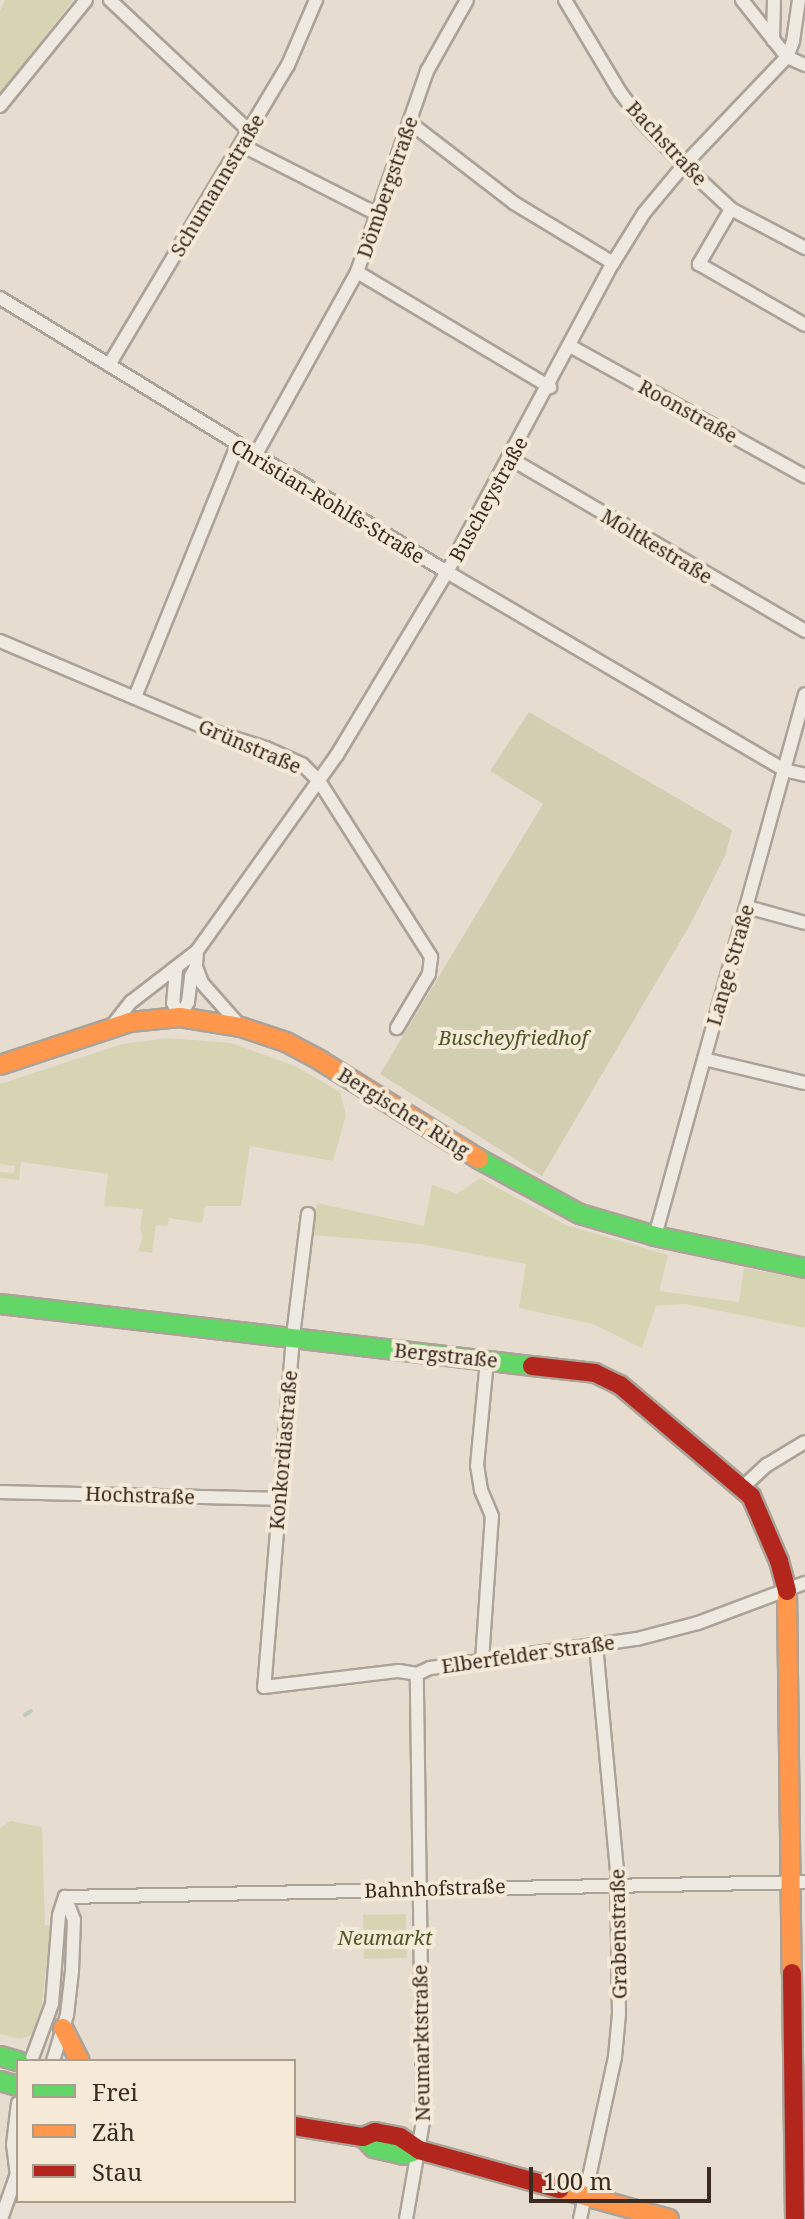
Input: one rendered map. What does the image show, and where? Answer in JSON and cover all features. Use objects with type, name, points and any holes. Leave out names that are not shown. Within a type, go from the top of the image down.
[{"type":"street","points":[[0,106],[86,0]]},
{"type":"street","points":[[110,0],[249,131]]},
{"type":"street","name":"Schumannstraße","points":[[109,365],[288,65],[316,0]]},
{"type":"street","name":"Dömbergstraße","points":[[255,456],[357,272],[427,71],[467,0]]},
{"type":"street","name":"Bachstraße","points":[[565,0],[620,92],[640,119],[684,165],[731,209],[805,248]]},
{"type":"street","points":[[742,0],[787,57],[805,65]]},
{"type":"street","points":[[773,40],[774,0]]},
{"type":"street","points":[[787,57],[793,41],[799,0]]},
{"type":"street","name":"Buscheystraße","points":[[112,1027],[131,1002],[197,951],[319,781],[447,572],[550,387],[613,263],[644,213],[684,165],[787,57]]},
{"type":"street","points":[[409,122],[514,203],[613,263]]},
{"type":"street","points":[[241,145],[379,215]]},
{"type":"street","points":[[731,209],[699,264],[805,325]]},
{"type":"street","points":[[357,272],[550,387]]},
{"type":"street","name":"Christian-Rohlfs-Straße","points":[[0,298],[447,572],[784,770],[805,775]]},
{"type":"street","name":"Roonstraße","points":[[570,346],[805,476]]},
{"type":"street","points":[[135,697],[237,446]]},
{"type":"street","name":"Moltkestraße","points":[[511,459],[805,631]]},
{"type":"street","name":"Grünstraße","points":[[0,641],[302,764],[319,781],[431,957],[429,974],[397,1028]]},
{"type":"street","name":"Lange Straße","points":[[655,1236],[805,694]]},
{"type":"street","points":[[747,907],[805,923]]},
{"type":"street","points":[[180,1017],[188,1002],[197,951]]},
{"type":"street","points":[[196,967],[209,994],[241,1027]]},
{"type":"street","points":[[176,970],[173,1003],[180,1017]]},
{"type":"street","name":"Bergischer Ring","points":[[0,1065],[112,1027],[180,1017],[241,1027],[286,1042],[321,1061],[554,1202],[610,1225],[805,1268]]},
{"type":"street","points":[[704,1059],[805,1083]]},
{"type":"street","name":"Konkordiastraße","points":[[264,1687],[293,1337],[308,1214]]},
{"type":"street","name":"Bergstraße","points":[[0,1304],[567,1368],[608,1379],[743,1487],[760,1512],[796,1586],[799,2084],[795,2219]]},
{"type":"street","points":[[482,1661],[492,1516],[481,1490],[477,1466],[487,1360]]},
{"type":"street","points":[[743,1487],[767,1465],[805,1442]]},
{"type":"street","name":"Hochstraße","points":[[0,1492],[279,1499]]},
{"type":"street","name":"Elberfelder Straße","points":[[264,1687],[399,1671],[417,1674],[424,1669],[596,1646],[698,1623],[796,1586],[805,1573]]},
{"type":"street","name":"Grabenstraße","points":[[580,2219],[617,2041],[618,1885],[596,1646]]},
{"type":"street","name":"Neumarktstraße","points":[[406,2219],[423,2122],[417,1674]]},
{"type":"street","name":"Bahnhofstraße","points":[[65,1897],[798,1882]]},
{"type":"street","points":[[54,2059],[63,2028],[74,1947],[73,1913],[65,1897]]},
{"type":"street","points":[[32,2059],[52,2004],[59,1915],[65,1897]]},
{"type":"street","points":[[63,2028],[79,2059]]},
{"type":"street","points":[[16,2120],[12,2155],[16,2169]]},
{"type":"street","points":[[296,2126],[363,2137],[374,2148],[404,2155],[419,2150],[669,2219]]},
{"type":"street","points":[[1,2219],[16,2176]]},
{"type":"green space","points":[[5,0],[73,0],[0,93],[0,11]]},
{"type":"green space","name":"Buscheyfriedhof","points":[[529,712],[732,830],[725,856],[691,923],[542,1176],[380,1074],[543,804],[490,771]]},
{"type":"green space","points":[[168,1038],[231,1043],[295,1066],[340,1092],[346,1115],[333,1161],[250,1146],[241,1206],[205,1206],[202,1223],[169,1218],[167,1226],[156,1225],[152,1253],[138,1251],[143,1236],[140,1230],[143,1209],[104,1206],[108,1174],[21,1162],[19,1180],[0,1178],[0,1172],[14,1173],[15,1166],[0,1164],[0,1084],[122,1044]]},
{"type":"green space","points":[[480,1178],[566,1225],[668,1255],[659,1291],[739,1302],[744,1268],[805,1279],[805,1328],[685,1304],[656,1306],[642,1348],[593,1324],[519,1308],[526,1264],[421,1244],[312,1235],[317,1203],[424,1226],[432,1185],[457,1194]]},
{"type":"green space","points":[[10,1821],[42,1827],[45,1925],[51,1925],[41,2012],[33,2034],[21,2039],[0,2034],[0,1828]]},
{"type":"green space","name":"Neumarkt","points":[[406,1914],[407,1958],[364,1959],[363,1915]]},
{"type":"waterway","points":[[25,1715],[31,1711]]},
{"type":"traffic: fast","points":[[479,1159],[580,1214],[655,1236],[805,1268]]},
{"type":"traffic: fast","points":[[0,1304],[532,1366]]},
{"type":"traffic: fast","points":[[0,2056],[16,2060]]},
{"type":"traffic: fast","points":[[0,2081],[16,2085]]},
{"type":"traffic: fast","points":[[363,2137],[374,2148],[404,2155],[419,2150]]},
{"type":"traffic: slow","points":[[0,1065],[130,1022],[180,1017],[241,1027],[286,1042],[321,1061],[479,1159]]},
{"type":"traffic: slow","points":[[787,1591],[792,1973]]},
{"type":"traffic: slow","points":[[63,2028],[79,2059]]},
{"type":"traffic: slow","points":[[560,2189],[669,2219]]},
{"type":"traffic: jam","points":[[532,1366],[595,1373],[620,1385],[751,1496],[779,1561],[787,1591]]},
{"type":"traffic: jam","points":[[792,1973],[795,2219]]},
{"type":"traffic: jam","points":[[296,2126],[363,2137],[375,2132],[400,2137],[419,2150],[560,2189]]}]
